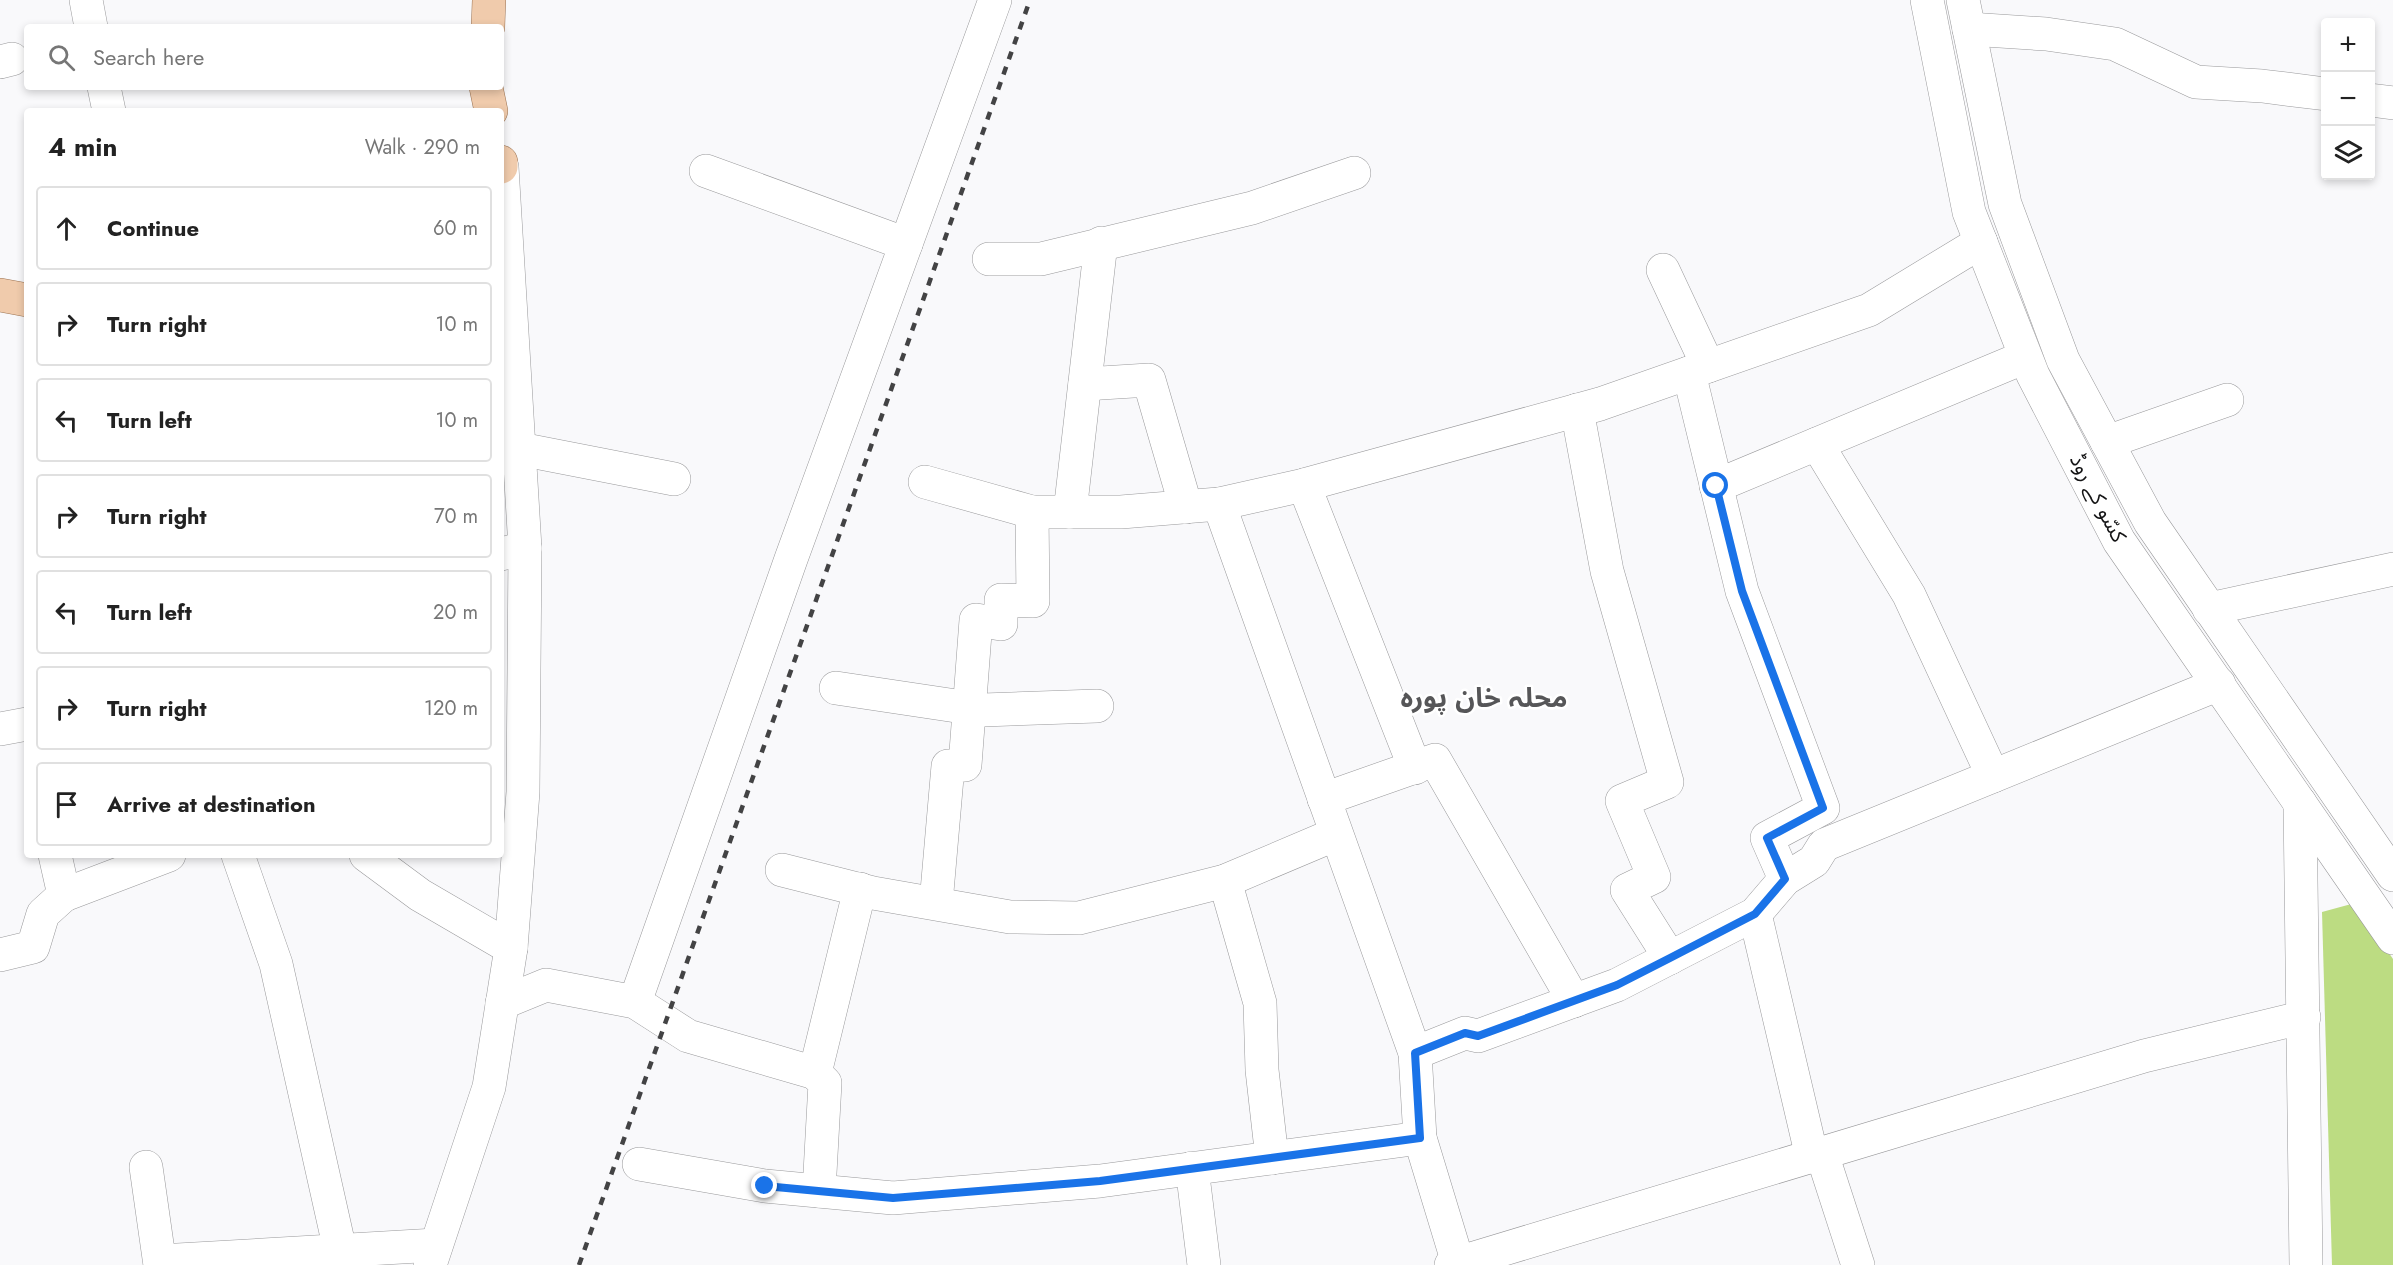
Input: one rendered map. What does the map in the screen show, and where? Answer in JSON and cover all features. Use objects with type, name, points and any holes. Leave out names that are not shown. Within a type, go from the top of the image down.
[{"type":"main road","points":[[488,24],[489,0]]},
{"type":"main road","points":[[486,90],[490,108]]},
{"type":"main road","points":[[0,295],[24,299]]},
{"type":"street","points":[[86,0],[90,24]]},
{"type":"street","points":[[635,1002],[995,0]]},
{"type":"street","name":"کسّو کے روڈ","points":[[1927,0],[1969,212],[2025,357],[2119,541],[2393,938]]},
{"type":"street","points":[[1966,15],[2046,34],[2115,44],[2196,82],[2262,86],[2321,93]]},
{"type":"street","name":"کسّو کے روڈ","points":[[1966,15],[2005,204],[2063,360],[2150,522],[2393,875]]},
{"type":"street","points":[[105,90],[108,108]]},
{"type":"street","points":[[2375,101],[2393,103]]},
{"type":"street","points":[[706,171],[906,243]]},
{"type":"street","points":[[988,258],[1041,259],[1252,208],[1354,173]]},
{"type":"street","points":[[146,1167],[160,1263],[340,1250],[434,1255],[489,1087],[511,948],[523,792],[513,551],[520,449],[504,210]]},
{"type":"street","points":[[925,482],[1032,512],[1121,512],[1219,504],[1304,485],[1577,410],[1869,310],[1981,242]]},
{"type":"street","points":[[1070,512],[1101,243]]},
{"type":"street","points":[[1663,270],[1698,369],[1716,486],[1742,591],[1823,808],[1767,838],[1785,879]]},
{"type":"street","points":[[1716,486],[2025,357]]},
{"type":"street","points":[[1085,384],[1149,380],[1186,507]]},
{"type":"street","points":[[2107,442],[2227,400]]},
{"type":"street","points":[[1577,410],[1607,571],[1667,783],[1622,801],[1653,877],[1628,890],[1670,958]]},
{"type":"street","points":[[1817,444],[1909,595],[1993,776]]},
{"type":"street","points":[[520,449],[674,478]]},
{"type":"street","points":[[1304,485],[1414,768]]},
{"type":"street","points":[[1219,504],[1415,1053],[1420,1138],[1455,1264],[2144,1056],[2304,1017]]},
{"type":"street","points":[[936,903],[948,766],[965,765],[976,620],[1001,624],[1001,600],[1033,601],[1032,512]]},
{"type":"street","points":[[2210,609],[2393,569]]},
{"type":"street","points":[[1415,1053],[1465,1033],[1478,1036],[1617,985],[1755,914],[1785,879],[1814,861],[1824,845],[2219,684]]},
{"type":"street","points":[[836,688],[983,710],[1097,706]]},
{"type":"street","points":[[0,729],[24,725]]},
{"type":"street","points":[[1324,799],[1436,760],[1574,1001]]},
{"type":"street","points":[[2300,803],[2306,1265]]},
{"type":"street","points":[[782,870],[860,889],[1010,917],[1078,918],[1225,881],[1336,834]]},
{"type":"street","points":[[56,858],[64,895]]},
{"type":"street","points":[[0,955],[33,947],[43,914],[64,895],[161,858]]},
{"type":"street","points":[[239,858],[276,964],[340,1250]]},
{"type":"street","points":[[370,858],[420,895],[511,948]]},
{"type":"street","points":[[1225,881],[1260,1003],[1262,1070],[1272,1158]]},
{"type":"street","points":[[815,1073],[860,889]]},
{"type":"street","points":[[1755,914],[1817,1156],[1858,1265]]},
{"type":"street","points":[[502,1003],[546,985],[635,1002],[688,1036],[815,1073],[825,1083],[819,1191]]},
{"type":"street","points":[[639,1164],[765,1186],[893,1198],[1100,1181],[1420,1138]]},
{"type":"street","points":[[1192,1168],[1204,1265]]},
{"type":"green space","points":[[2355,903],[2393,959],[2393,1265],[2332,1265],[2322,912]]},
{"type":"railway","points":[[579,1265],[1030,0]]},
{"type":"district","name":"محلہ خان پورہ","points":[[1484,697]]},
{"type":"route","points":[[765,1186],[893,1198],[1100,1181],[1420,1138],[1415,1053],[1465,1033],[1478,1036],[1617,985],[1755,914],[1785,879],[1767,838],[1823,808],[1742,591],[1716,486]]}]
